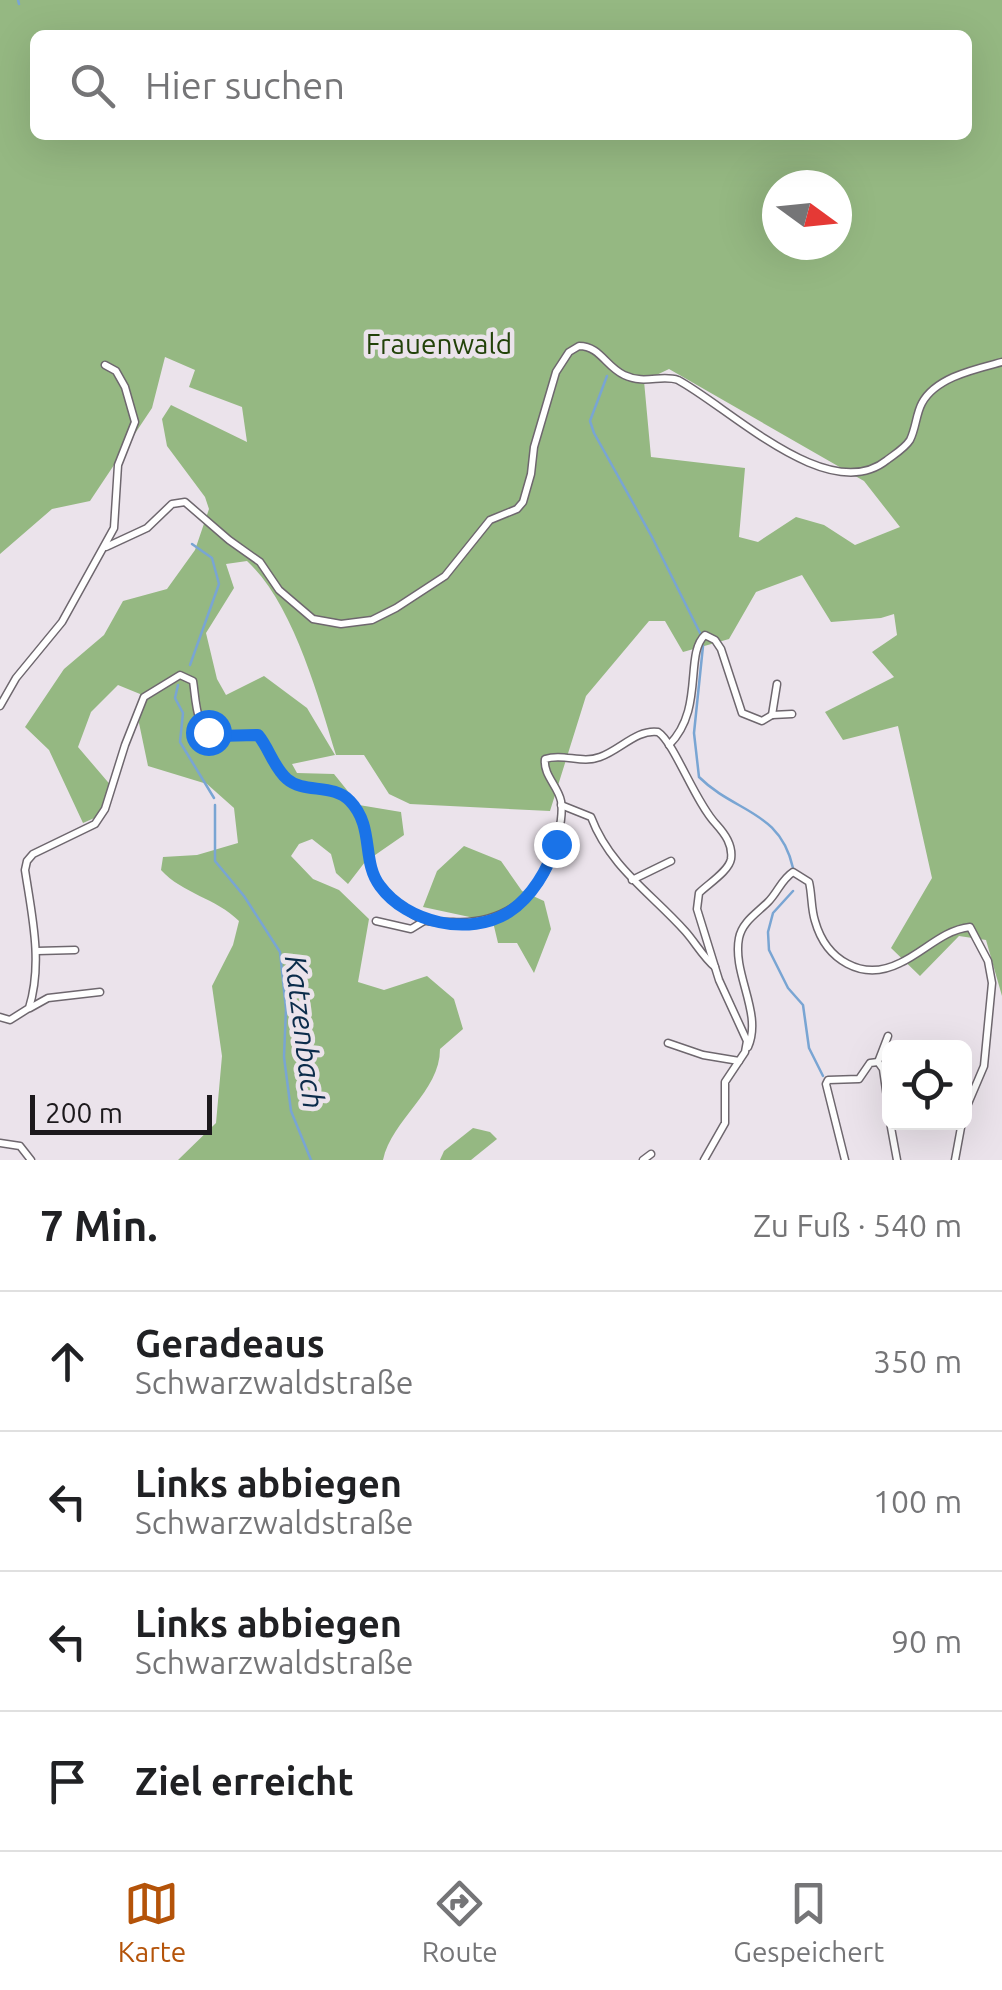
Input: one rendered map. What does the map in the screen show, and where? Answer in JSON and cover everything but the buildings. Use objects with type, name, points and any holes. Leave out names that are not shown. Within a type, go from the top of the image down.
[{"type":"street","points":[[106,547],[147,528],[172,504],[185,502],[260,562],[279,590],[313,619],[341,624],[365,621],[396,608],[445,576],[490,520],[524,502],[534,447],[556,372],[579,346],[594,348],[611,369],[634,380],[678,380],[777,445],[826,469],[855,475],[881,465],[909,442],[922,401],[933,391],[958,374],[1002,362]]},
{"type":"street","points":[[0,706],[16,678],[62,622],[114,528],[118,465],[134,422],[125,387],[106,365]]},
{"type":"street","points":[[670,746],[686,724],[697,645],[705,636],[715,640],[721,649],[742,713],[762,721],[772,715],[792,714]]},
{"type":"street","points":[[29,1008],[37,951],[27,861],[33,854],[95,824],[105,809],[124,744],[144,697],[180,674],[193,681],[199,719],[208,732],[218,736],[258,735],[285,778],[295,784],[334,791],[354,804],[368,834],[372,870],[380,887],[424,921],[473,923],[497,918],[512,910],[532,890],[548,864],[558,835],[561,805],[545,770],[545,759],[594,759],[648,731],[664,736],[694,798],[729,841],[731,860],[699,893],[698,909],[724,993],[744,1030],[745,1052]]},
{"type":"street","points":[[772,715],[778,684]]},
{"type":"street","points":[[561,805],[591,817],[606,849],[717,968]]},
{"type":"street","points":[[632,880],[671,862]]},
{"type":"street","points":[[704,1160],[725,1123],[725,1082],[754,1034],[738,938],[782,879],[793,872],[809,882],[814,922],[841,964],[883,970],[950,931],[970,927],[975,933],[988,961],[992,983],[984,1066],[972,1094]]},
{"type":"street","points":[[376,920],[412,930],[424,921]]},
{"type":"street","points":[[37,951],[75,950]]},
{"type":"street","points":[[0,1017],[10,1020],[48,998],[100,992]]},
{"type":"street","points":[[878,1062],[888,1036]]},
{"type":"street","points":[[668,1043],[703,1055],[739,1061]]},
{"type":"street","points":[[878,1062],[882,1068]]},
{"type":"street","points":[[844,1160],[826,1084],[835,1078],[859,1079],[870,1063],[878,1062]]},
{"type":"street","points":[[892,1130],[897,1160]]},
{"type":"street","points":[[956,1160],[961,1130]]},
{"type":"street","points":[[0,1144],[20,1146],[31,1160]]},
{"type":"street","points":[[642,1160],[650,1154]]},
{"type":"green space","name":"Frauenwald","points":[[0,0],[1002,0],[1002,996],[986,940],[959,936],[920,976],[891,948],[932,878],[898,726],[843,740],[825,712],[894,677],[872,652],[897,635],[894,614],[831,622],[802,575],[756,592],[729,639],[683,652],[665,621],[649,621],[586,696],[550,811],[410,804],[389,794],[364,755],[336,755],[302,652],[278,601],[247,561],[226,564],[234,588],[206,633],[217,679],[226,695],[264,676],[307,708],[335,755],[292,764],[297,773],[334,774],[359,805],[401,812],[404,835],[365,862],[348,884],[336,873],[331,854],[312,839],[299,844],[291,856],[313,879],[339,890],[369,919],[358,982],[384,990],[427,976],[454,999],[463,1029],[440,1049],[432,1079],[396,1131],[383,1160],[178,1160],[216,1123],[222,1056],[212,986],[233,945],[239,921],[170,878],[161,870],[163,857],[197,855],[238,843],[234,808],[207,784],[148,766],[139,723],[140,694],[118,685],[91,712],[78,747],[113,788],[108,812],[83,823],[49,750],[25,727],[64,669],[104,635],[123,601],[167,589],[195,550],[209,509],[205,497],[167,446],[162,419],[171,405],[247,442],[242,407],[189,387],[195,370],[165,357],[152,408],[90,501],[52,509],[0,554]],"holes":[[[669,369],[864,481],[900,527],[855,545],[824,525],[796,517],[758,542],[739,537],[745,468],[651,457],[644,381]]]},
{"type":"green space","points":[[464,846],[501,861],[522,891],[544,901],[551,929],[534,973],[517,943],[498,943],[493,922],[423,907],[437,871]]},
{"type":"green space","points":[[473,1128],[490,1132],[497,1139],[471,1160],[440,1160],[444,1151]]},
{"type":"waterway","points":[[18,0],[19,4]]},
{"type":"waterway","points":[[607,376],[590,421],[594,433],[700,633]]},
{"type":"waterway","name":"Katzenbach","points":[[190,665],[219,584],[212,558],[192,544]]},
{"type":"waterway","points":[[703,646],[694,733],[699,777],[767,823],[787,849],[793,868]]},
{"type":"waterway","name":"Katzenbach","points":[[178,685],[175,698],[183,713],[180,742],[214,798]]},
{"type":"waterway","name":"Katzenbach","points":[[215,805],[215,861],[244,896],[280,952],[286,1009],[284,1057],[291,1111],[311,1160]]},
{"type":"waterway","points":[[793,891],[773,913],[769,950],[788,988],[803,1005],[809,1048],[823,1076]]},
{"type":"route","points":[[208,732],[218,736],[258,735],[285,778],[346,796],[368,834],[370,862],[380,887],[424,921],[473,923],[512,910],[540,878],[556,844]]}]
